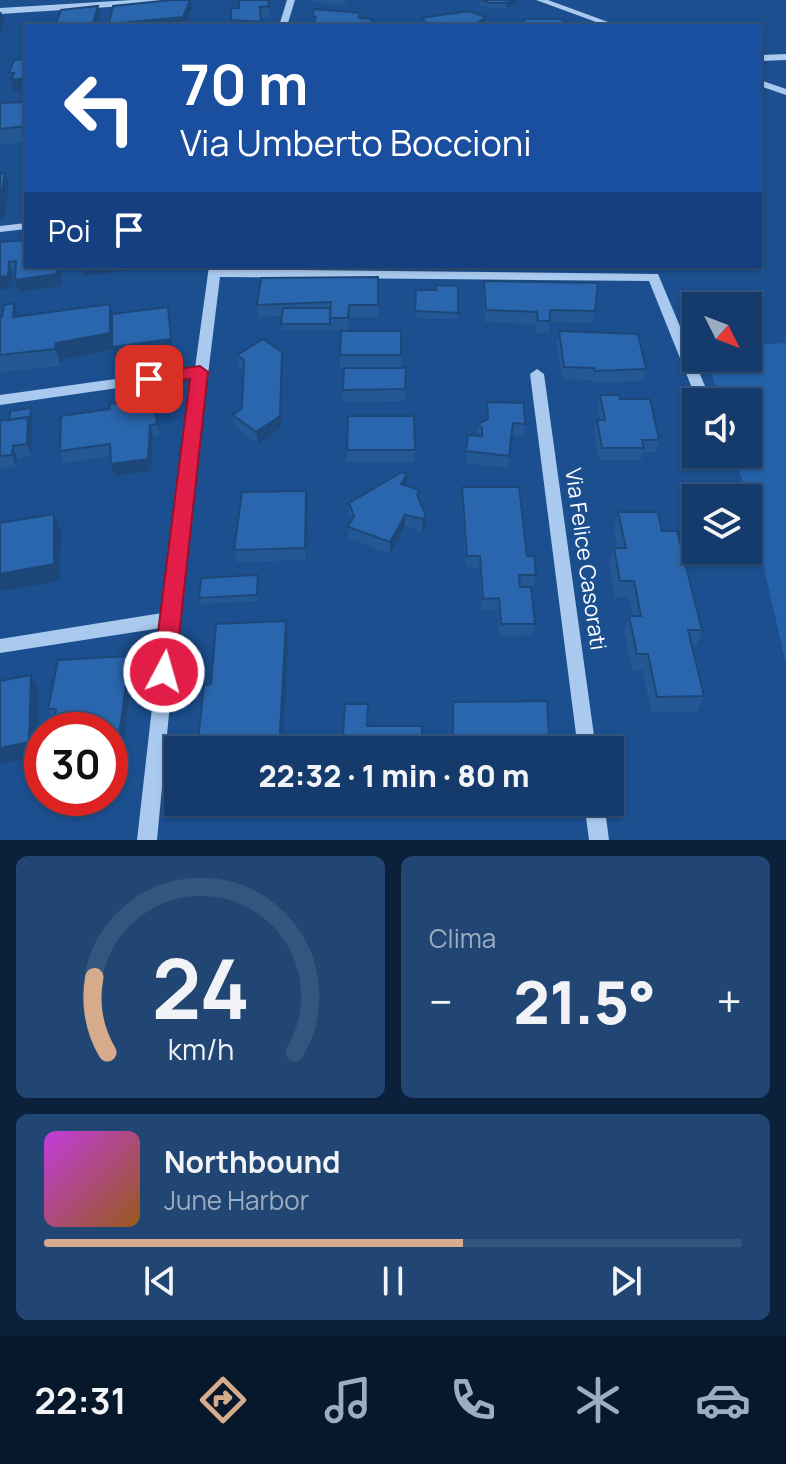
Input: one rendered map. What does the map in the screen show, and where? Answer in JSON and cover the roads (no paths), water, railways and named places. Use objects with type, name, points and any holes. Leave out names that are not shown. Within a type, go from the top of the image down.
[{"type":"street","points":[[0,11],[172,0]]},
{"type":"street","points":[[284,24],[291,0]]},
{"type":"street","points":[[540,0],[609,24]]},
{"type":"street","points":[[762,58],[786,57]]},
{"type":"street","points":[[762,84],[786,92]]},
{"type":"street","points":[[0,229],[24,226]]},
{"type":"street","points":[[147,840],[170,619],[200,372],[216,269],[659,272],[700,388]]},
{"type":"street","points":[[0,400],[200,372]]},
{"type":"street","name":"Via Felice Casorati","points":[[537,374],[585,736]]},
{"type":"street","points":[[0,646],[170,619]]},
{"type":"street","points":[[596,816],[599,840]]}]
